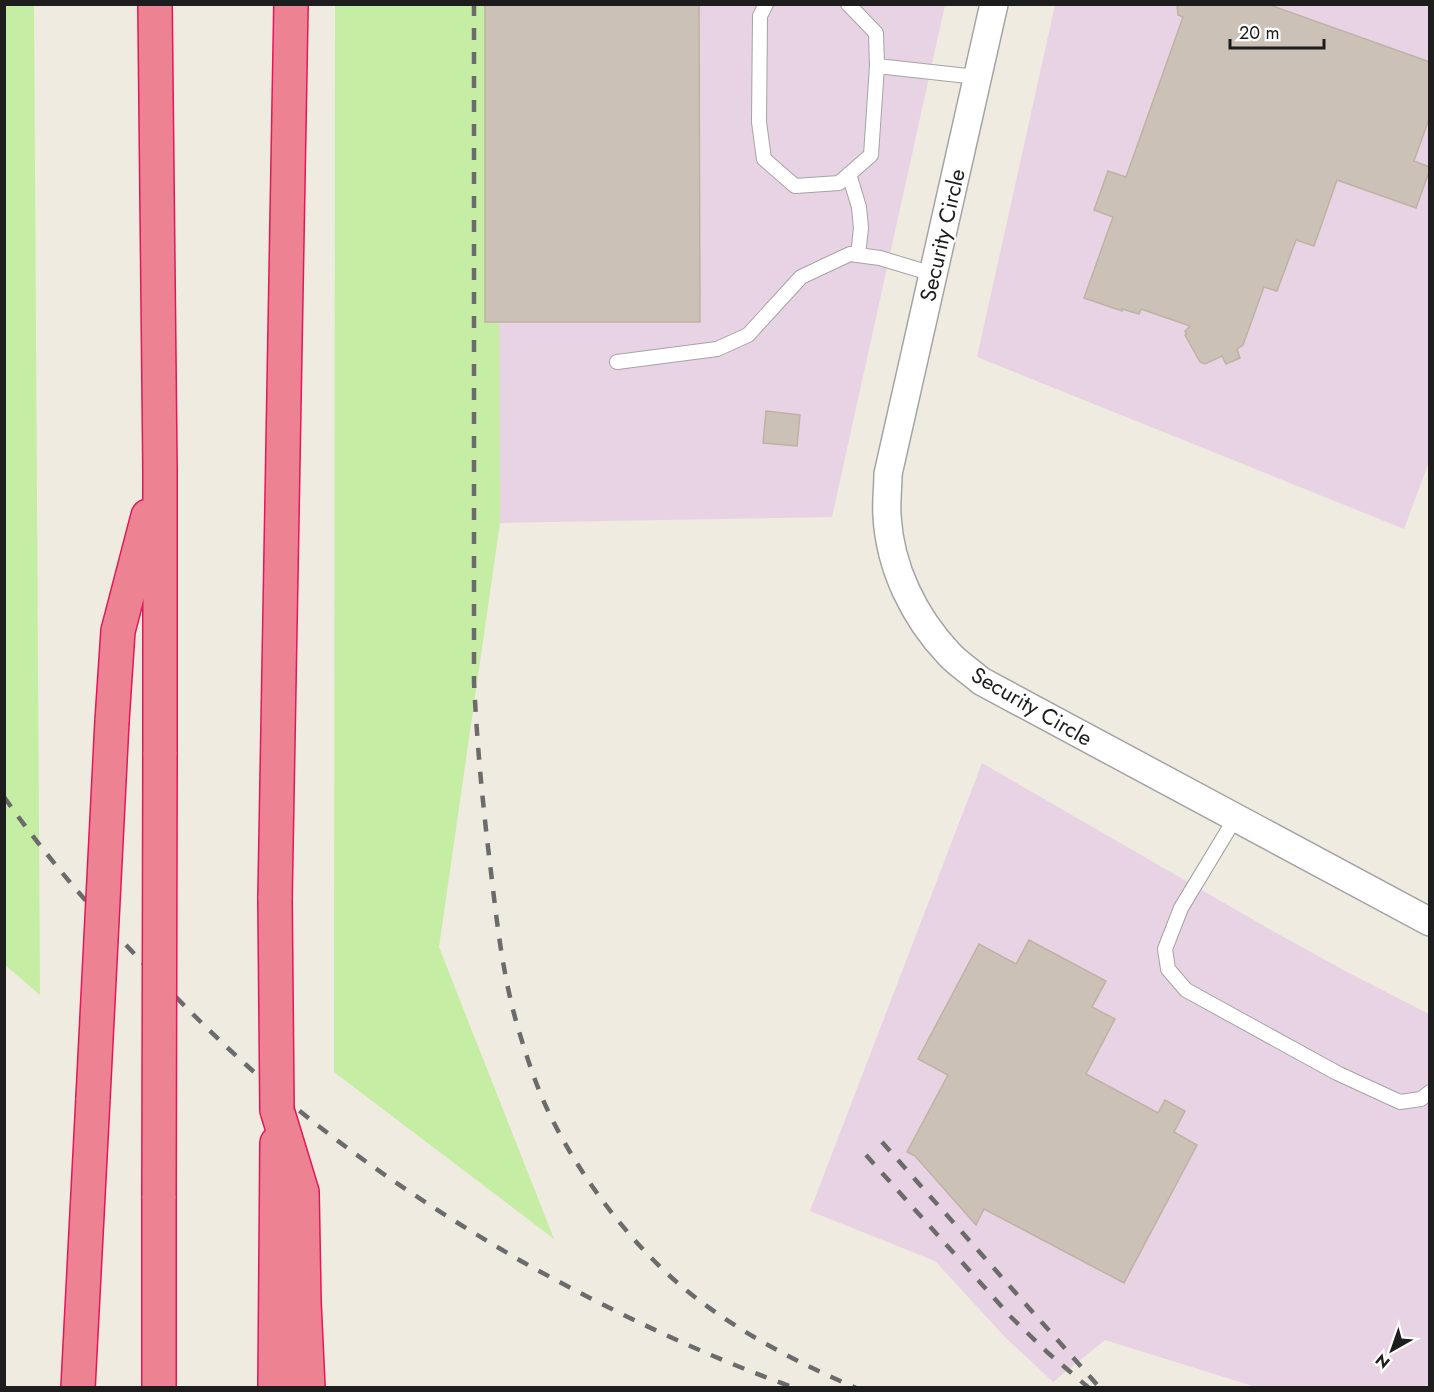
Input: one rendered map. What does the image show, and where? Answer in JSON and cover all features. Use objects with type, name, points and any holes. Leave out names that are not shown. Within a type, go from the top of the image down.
[{"type":"highway","points":[[155,4],[160,471],[159,1388]]},
{"type":"highway","points":[[275,1388],[277,1110],[274,898],[291,4]]},
{"type":"highway","points":[[78,1388],[118,631],[160,471]]},
{"type":"highway","points":[[277,1110],[302,1192],[308,1388]]},
{"type":"street","name":"Security Circle","points":[[994,4],[888,474],[887,516],[893,555],[908,596],[928,629],[951,656],[981,681],[1430,922]]},
{"type":"lane","points":[[766,4],[760,16],[759,122],[764,159],[795,186],[839,183],[871,155],[877,66],[876,33],[848,4]]},
{"type":"lane","points":[[877,66],[977,77]]},
{"type":"lane","points":[[849,174],[859,207],[861,228],[858,255]]},
{"type":"lane","points":[[617,362],[717,349],[748,335],[801,277],[850,254],[880,258],[933,274]]},
{"type":"lane","points":[[1236,817],[1181,908],[1165,949],[1168,969],[1186,990],[1358,1083],[1400,1102],[1421,1099],[1430,1092]]},
{"type":"shaded area","points":[[494,5],[945,5],[832,517],[500,523]]},
{"type":"shaded area","points":[[1055,5],[1429,5],[1429,462],[1404,529],[977,357]]},
{"type":"shaded area","points":[[982,763],[1271,930],[1429,1014],[1429,1387],[1256,1387],[1105,1340],[1053,1382],[1005,1337],[935,1261],[810,1211]]},
{"type":"green space","points":[[34,4],[40,995],[4,964],[4,5]]},
{"type":"green space","points":[[335,5],[498,5],[500,523],[439,947],[554,1239],[334,1072]]},
{"type":"building","points":[[485,4],[699,4],[700,322],[485,322]]},
{"type":"building","points":[[1177,4],[1267,4],[1430,62],[1430,116],[1414,161],[1430,169],[1416,208],[1337,180],[1314,246],[1296,240],[1277,291],[1264,287],[1243,345],[1237,349],[1240,358],[1226,364],[1222,356],[1205,364],[1200,362],[1185,335],[1187,334],[1185,331],[1190,326],[1141,309],[1139,314],[1122,309],[1122,311],[1084,298],[1113,217],[1094,210],[1108,171],[1126,177],[1183,17],[1178,15]]},
{"type":"building","points":[[766,411],[800,415],[797,446],[763,443]]},
{"type":"building","points":[[1029,940],[1106,981],[1092,1007],[1115,1019],[1086,1074],[1158,1113],[1165,1100],[1185,1111],[1174,1132],[1197,1145],[1124,1283],[984,1209],[976,1225],[915,1156],[907,1152],[948,1075],[918,1059],[979,944],[1016,964]]},
{"type":"railway","points":[[474,4],[474,682],[485,824],[496,911],[504,970],[518,1028],[541,1096],[563,1140],[608,1207],[643,1249],[680,1285],[742,1330],[810,1367],[856,1388]]},
{"type":"railway","points":[[4,797],[38,843],[111,929],[177,998],[262,1079],[323,1130],[453,1220],[521,1261],[621,1314],[690,1346],[795,1388]]},
{"type":"railway","points":[[882,1142],[1100,1388]]},
{"type":"railway","points":[[866,1155],[1011,1317],[1089,1388]]}]
